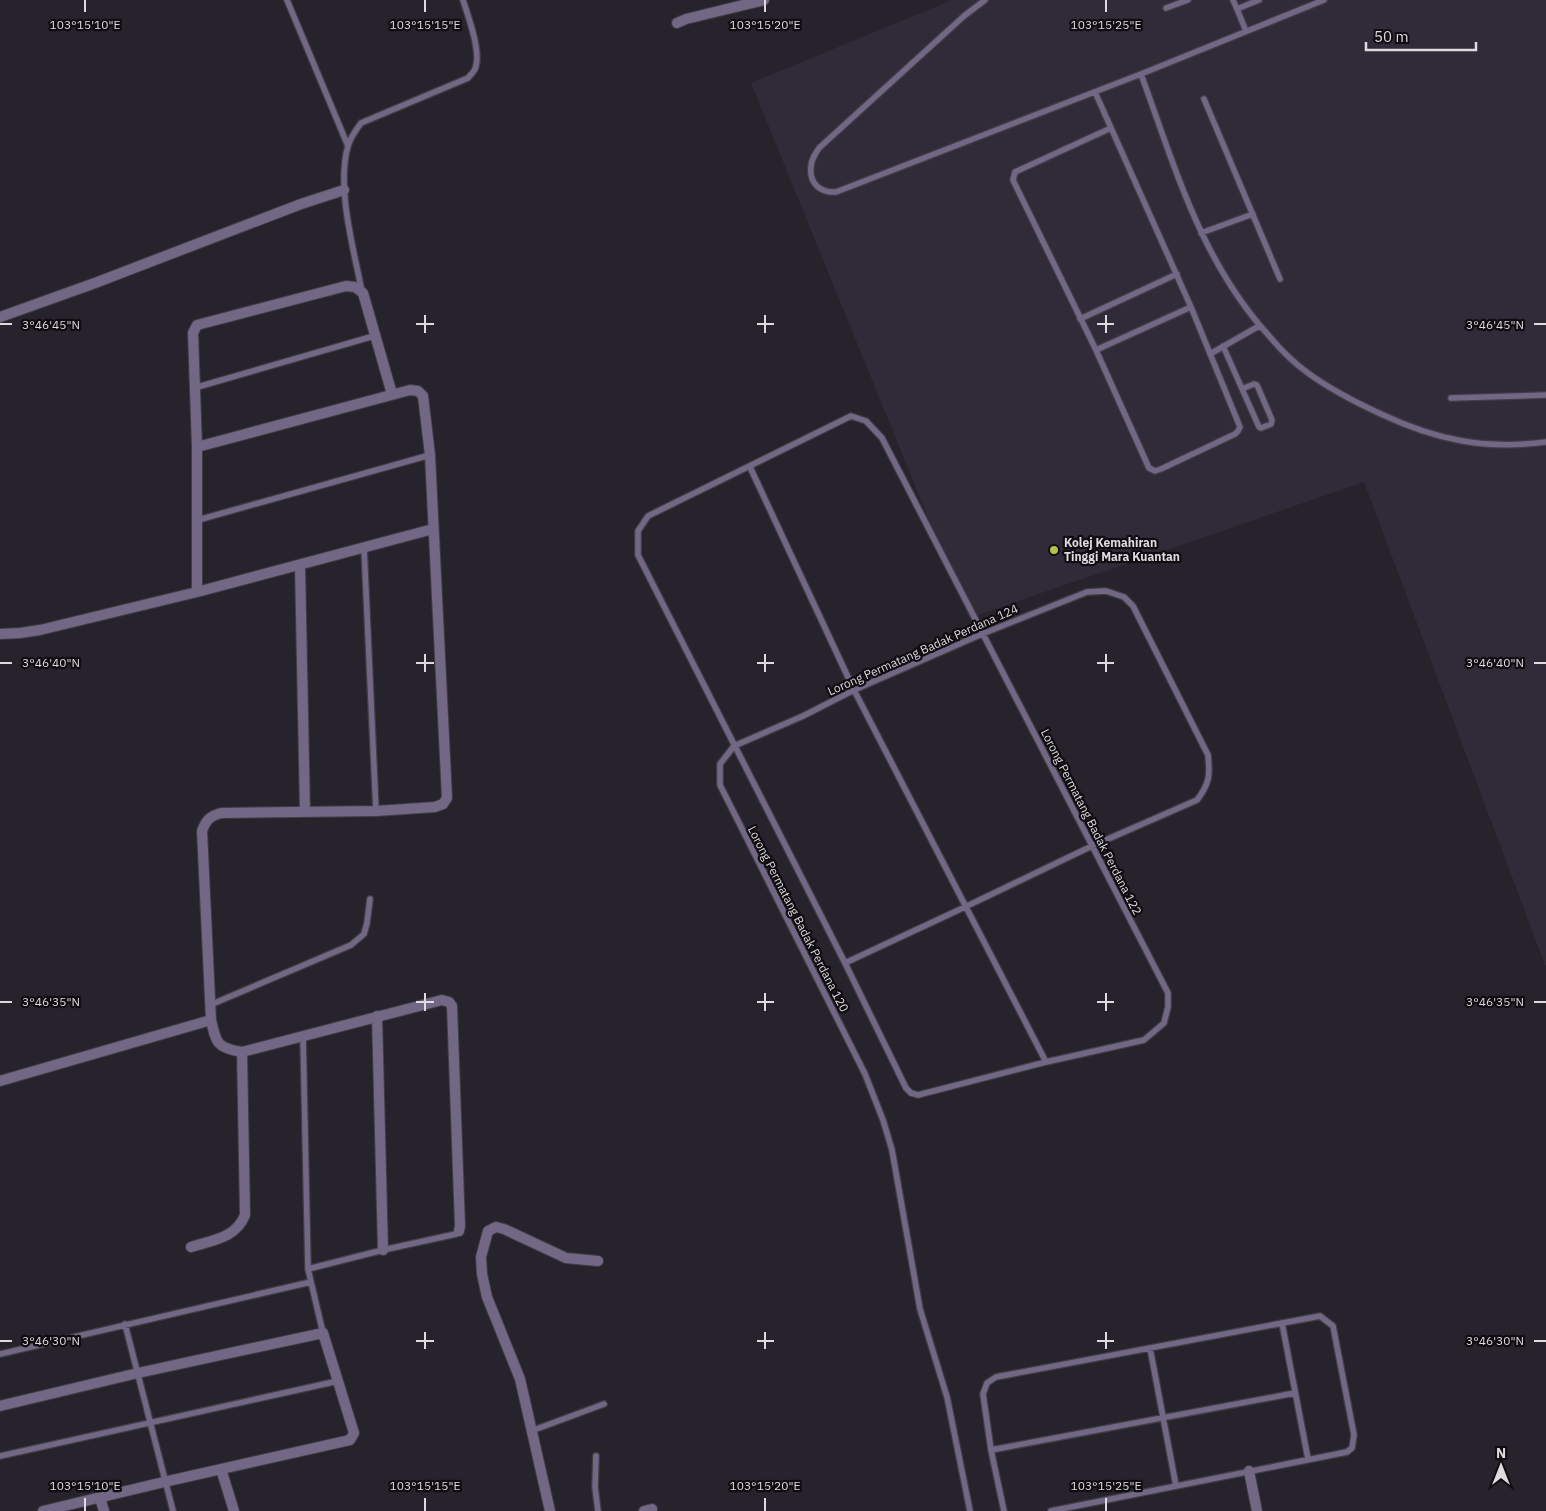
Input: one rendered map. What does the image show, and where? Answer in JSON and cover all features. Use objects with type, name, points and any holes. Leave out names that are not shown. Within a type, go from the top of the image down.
[{"type":"street","points":[[677,23],[686,19],[764,0]]},
{"type":"street","points":[[0,317],[95,283],[301,204],[344,190]]},
{"type":"street","points":[[197,592],[198,520],[193,333],[197,325],[346,286],[355,287],[363,293],[392,394]]},
{"type":"street","points":[[196,447],[392,394],[410,390],[418,391],[423,396],[430,455],[447,798],[443,804],[435,807],[376,811],[221,813],[211,816],[205,822],[202,830],[211,1020],[215,1039],[219,1045],[228,1050],[242,1052],[442,1000],[449,1002],[452,1006],[459,1230]]},
{"type":"street","points":[[0,634],[40,630],[197,592],[433,529]]},
{"type":"street","points":[[300,565],[305,812]]},
{"type":"street","points":[[377,1016],[383,1250]]},
{"type":"street","points":[[0,1081],[211,1020]]},
{"type":"street","points":[[191,1247],[223,1237],[235,1231],[242,1223],[245,1215],[242,1052]]},
{"type":"street","points":[[550,1511],[520,1379],[487,1297],[482,1274],[481,1257],[488,1231],[496,1227],[566,1258],[598,1260]]},
{"type":"street","points":[[0,1406],[323,1332],[354,1433],[350,1440],[43,1511]]},
{"type":"street","points":[[221,1469],[234,1511]]},
{"type":"street","points":[[1249,1471],[1256,1511]]},
{"type":"street","points":[[100,1498],[104,1511]]},
{"type":"lane","points":[[287,0],[348,146]]},
{"type":"lane","points":[[363,293],[349,226],[344,190],[348,146],[354,132],[361,123],[468,78],[475,68],[477,55],[474,33],[463,0]]},
{"type":"lane","points":[[985,0],[964,16],[819,148],[812,159],[810,169],[817,188],[826,192],[836,192],[1141,74],[1324,0]]},
{"type":"lane","points":[[1166,8],[1188,0]]},
{"type":"lane","points":[[1233,0],[1246,31]]},
{"type":"lane","points":[[1237,9],[1259,0]]},
{"type":"lane","points":[[1141,74],[1188,204],[1219,269],[1260,326],[1282,350],[1307,372],[1335,391],[1396,422],[1446,438],[1475,444],[1504,445],[1546,442]]},
{"type":"lane","points":[[1095,92],[1177,274],[1240,427],[1238,431],[1161,470],[1155,471],[1150,468],[1096,350],[1012,180],[1015,172],[1111,128]]},
{"type":"lane","points":[[1204,100],[1280,278]]},
{"type":"lane","points":[[1201,233],[1253,214]]},
{"type":"lane","points":[[1080,318],[1177,274]]},
{"type":"lane","points":[[1096,350],[1191,307]]},
{"type":"lane","points":[[1210,354],[1260,326]]},
{"type":"lane","points":[[194,388],[374,336]]},
{"type":"lane","points":[[1224,346],[1242,390],[1258,427],[1262,428],[1271,424],[1272,420],[1257,385],[1254,384],[1242,390]]},
{"type":"lane","points":[[1451,398],[1546,395]]},
{"type":"lane","name":"Lorong Permatang Badak Perdana 122","points":[[851,416],[866,421],[882,438],[1168,993],[1168,1007],[1164,1023],[1144,1040],[1046,1062],[918,1095],[911,1093],[906,1088],[845,963],[638,555],[638,531],[648,516],[750,467],[851,416]]},
{"type":"lane","points":[[198,520],[430,455]]},
{"type":"lane","points":[[750,467],[854,690],[1046,1062]]},
{"type":"lane","points":[[364,547],[376,811]]},
{"type":"lane","name":"Lorong Permatang Badak Perdana 124","points":[[734,746],[803,716],[854,690],[982,634],[1086,592],[1106,591],[1124,597],[1133,606],[1208,755],[1210,770],[1207,787],[1197,800],[1092,846]]},
{"type":"lane","name":"Lorong Permatang Badak Perdana 120","points":[[734,746],[720,764],[720,785],[864,1074],[883,1120],[892,1150],[920,1309],[947,1397],[970,1511]]},
{"type":"lane","points":[[845,963],[1092,846]]},
{"type":"lane","points":[[210,1005],[351,945],[364,934],[370,899]]},
{"type":"lane","points":[[303,1036],[308,1269],[323,1332]]},
{"type":"lane","points":[[308,1269],[456,1234],[459,1230]]},
{"type":"lane","points":[[0,1354],[311,1282]]},
{"type":"lane","points":[[1004,1511],[991,1450],[983,1394],[987,1384],[996,1377],[1320,1316],[1333,1326],[1354,1435],[1352,1448],[1347,1452],[1051,1511]]},
{"type":"lane","points":[[125,1324],[151,1422],[164,1482],[173,1511]]},
{"type":"lane","points":[[1282,1324],[1308,1459]]},
{"type":"lane","points":[[1150,1348],[1176,1486]]},
{"type":"lane","points":[[0,1456],[338,1381]]},
{"type":"lane","points":[[991,1450],[1295,1392]]},
{"type":"lane","points":[[531,1431],[604,1404]]},
{"type":"lane","points":[[596,1456],[598,1511]]},
{"type":"shaded area","name":"Kolej Kemahiran Tinggi Mara Kuantan","points":[[952,0],[1546,0],[1546,965],[1364,482],[969,618],[751,83]]},
{"type":"place","name":"Kolej Kemahiran Tinggi Mara Kuantan","points":[[1054,550]]}]
